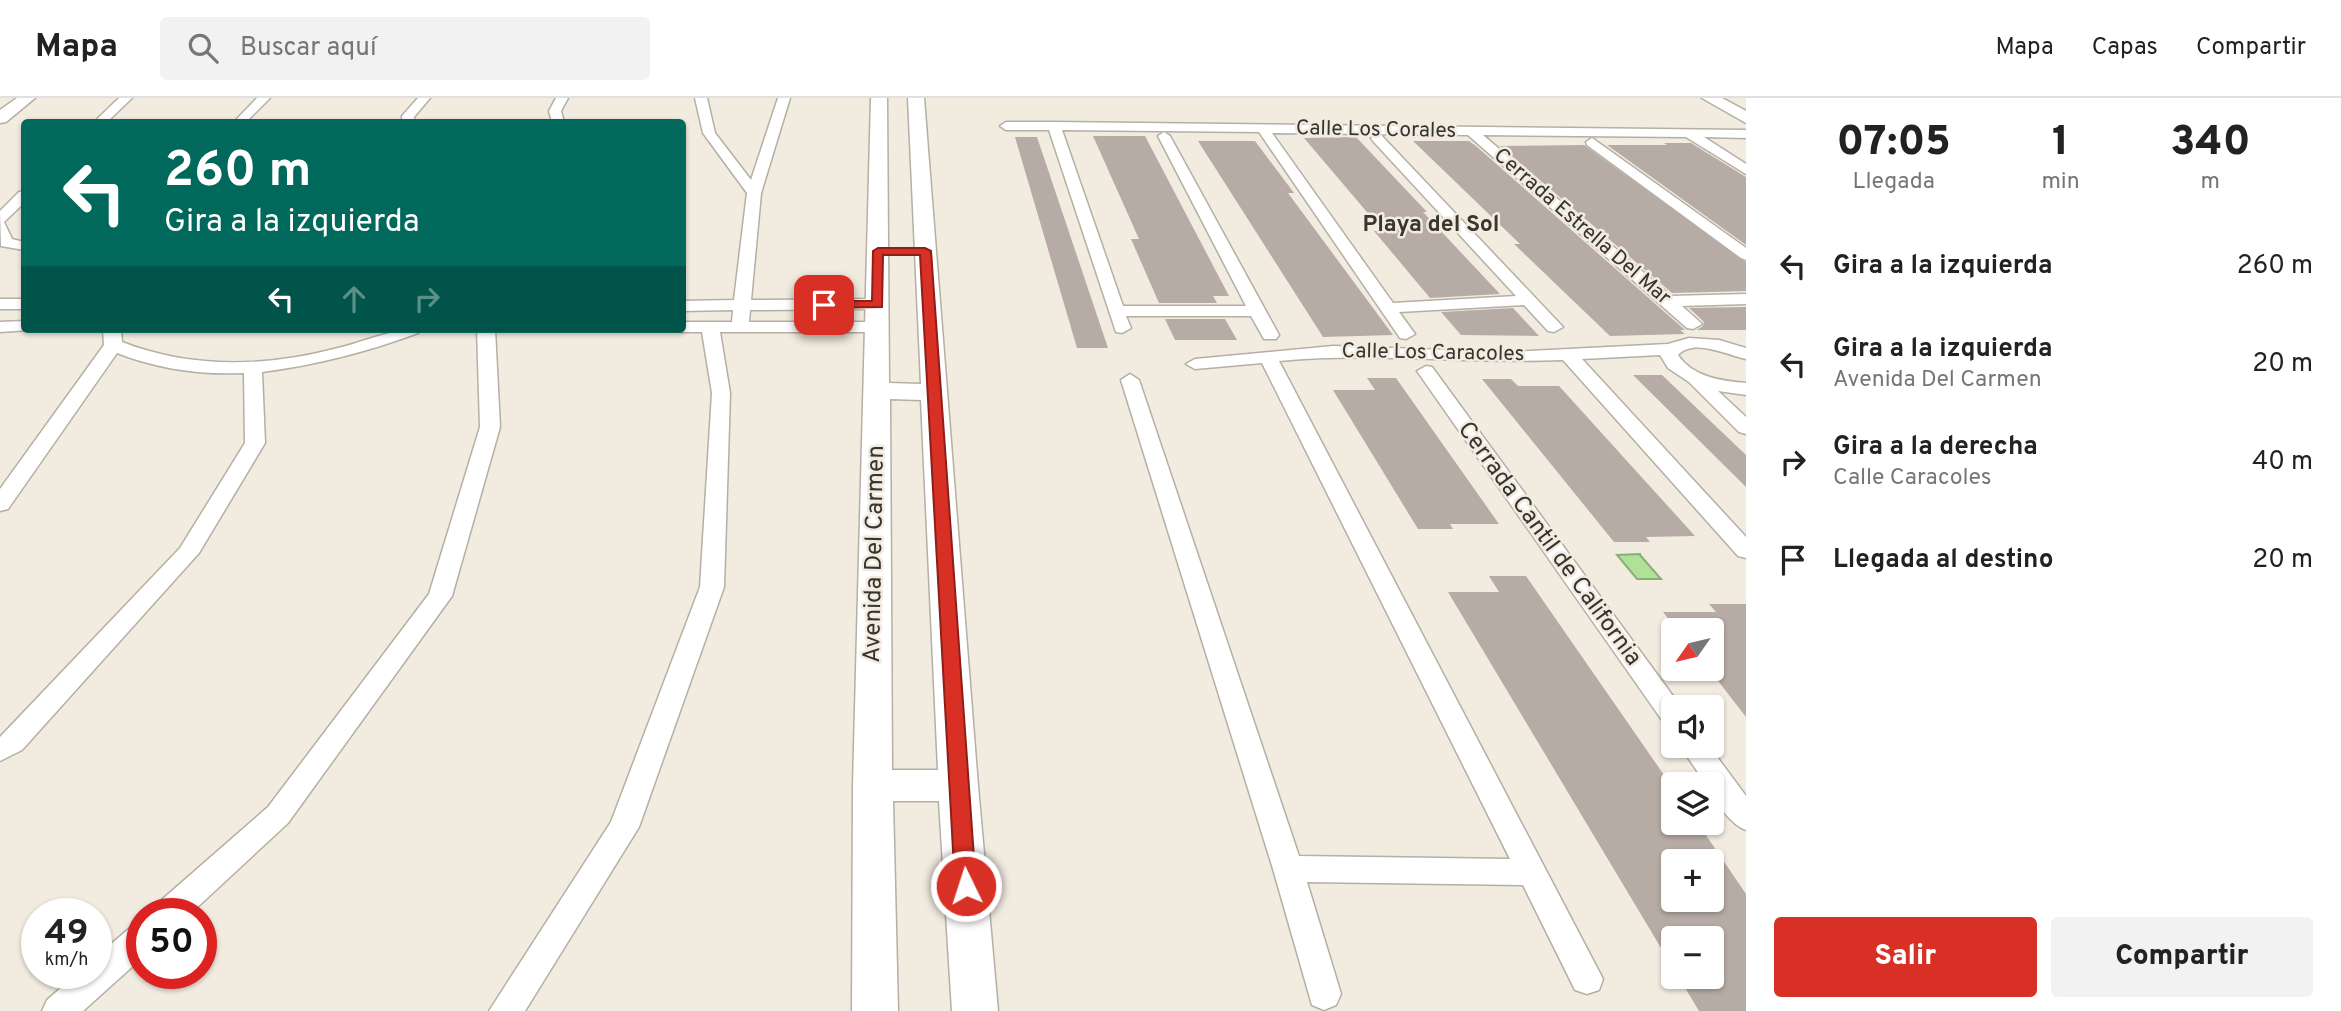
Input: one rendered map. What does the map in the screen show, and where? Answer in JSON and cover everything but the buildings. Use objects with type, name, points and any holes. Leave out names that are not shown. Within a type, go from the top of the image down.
[{"type":"main road","points":[[0,118],[27,98]]},
{"type":"main road","name":"Avenida Del Carmen","points":[[874,1011],[873,785],[879,98]]},
{"type":"main road","points":[[916,98],[958,786],[975,1011]]},
{"type":"main road","points":[[1710,98],[1746,118]]},
{"type":"main road","points":[[1738,98],[1746,102]]},
{"type":"main road","points":[[878,251],[925,251]]},
{"type":"main road","points":[[877,391],[934,392]]},
{"type":"main road","points":[[873,785],[958,786]]},
{"type":"street","points":[[103,119],[126,98]]},
{"type":"street","points":[[243,119],[264,98]]},
{"type":"street","points":[[408,119],[424,98]]},
{"type":"street","points":[[557,119],[555,111],[562,98]]},
{"type":"street","points":[[701,98],[709,133],[754,193]]},
{"type":"street","points":[[740,327],[754,193],[784,98]]},
{"type":"street","name":"Calle Los Corales","points":[[1006,126],[1746,134]]},
{"type":"street","points":[[1054,126],[1120,320],[1257,311]]},
{"type":"street","points":[[1263,129],[1406,334]]},
{"type":"street","name":"Cerrada Estrella Del Mar","points":[[1471,131],[1693,324]]},
{"type":"street","points":[[1690,134],[1746,170]]},
{"type":"street","points":[[1164,136],[1257,311],[1269,346],[1587,979]]},
{"type":"street","points":[[1377,138],[1525,300],[1554,327]]},
{"type":"street","points":[[1592,142],[1746,254]]},
{"type":"street","points":[[0,219],[21,198]]},
{"type":"street","points":[[0,226],[6,243],[21,246]]},
{"type":"street","points":[[1667,301],[1746,299]]},
{"type":"street","points":[[1388,307],[1525,300]]},
{"type":"street","points":[[686,306],[744,305],[877,316]]},
{"type":"street","points":[[686,327],[740,327],[877,316]]},
{"type":"street","points":[[0,327],[21,326]]},
{"type":"street","points":[[506,1011],[624,827],[712,587],[721,393],[710,327]]},
{"type":"street","points":[[0,504],[113,337],[136,356],[208,367],[253,368],[348,352],[401,333]]},
{"type":"street","points":[[186,898],[278,816],[440,596],[490,427],[486,333]]},
{"type":"street","name":"Calle Los Caracoles","points":[[1195,364],[1269,346],[1507,357],[1671,349],[1678,345],[1698,343],[1743,352]]},
{"type":"street","points":[[1671,349],[1669,355],[1672,362],[1693,377],[1746,428]]},
{"type":"street","points":[[1567,354],[1746,551]]},
{"type":"street","points":[[0,750],[12,743],[188,553],[255,443],[253,368]]},
{"type":"street","name":"Cerrada Cantil de California","points":[[1426,371],[1661,699]]},
{"type":"street","points":[[1693,377],[1746,390]]},
{"type":"street","points":[[1130,380],[1288,869],[1324,994]]},
{"type":"street","points":[[1703,758],[1746,818]]},
{"type":"street","points":[[1288,869],[1534,872]]},
{"type":"street","points":[[59,1011],[126,951]]},
{"type":"shaded area","points":[[1640,554],[1661,579],[1637,579],[1617,555]]},
{"type":"district","name":"Playa del Sol","points":[[1431,225]]},
{"type":"route","points":[[824,305],[877,304],[878,251],[925,251],[966,886]]}]
